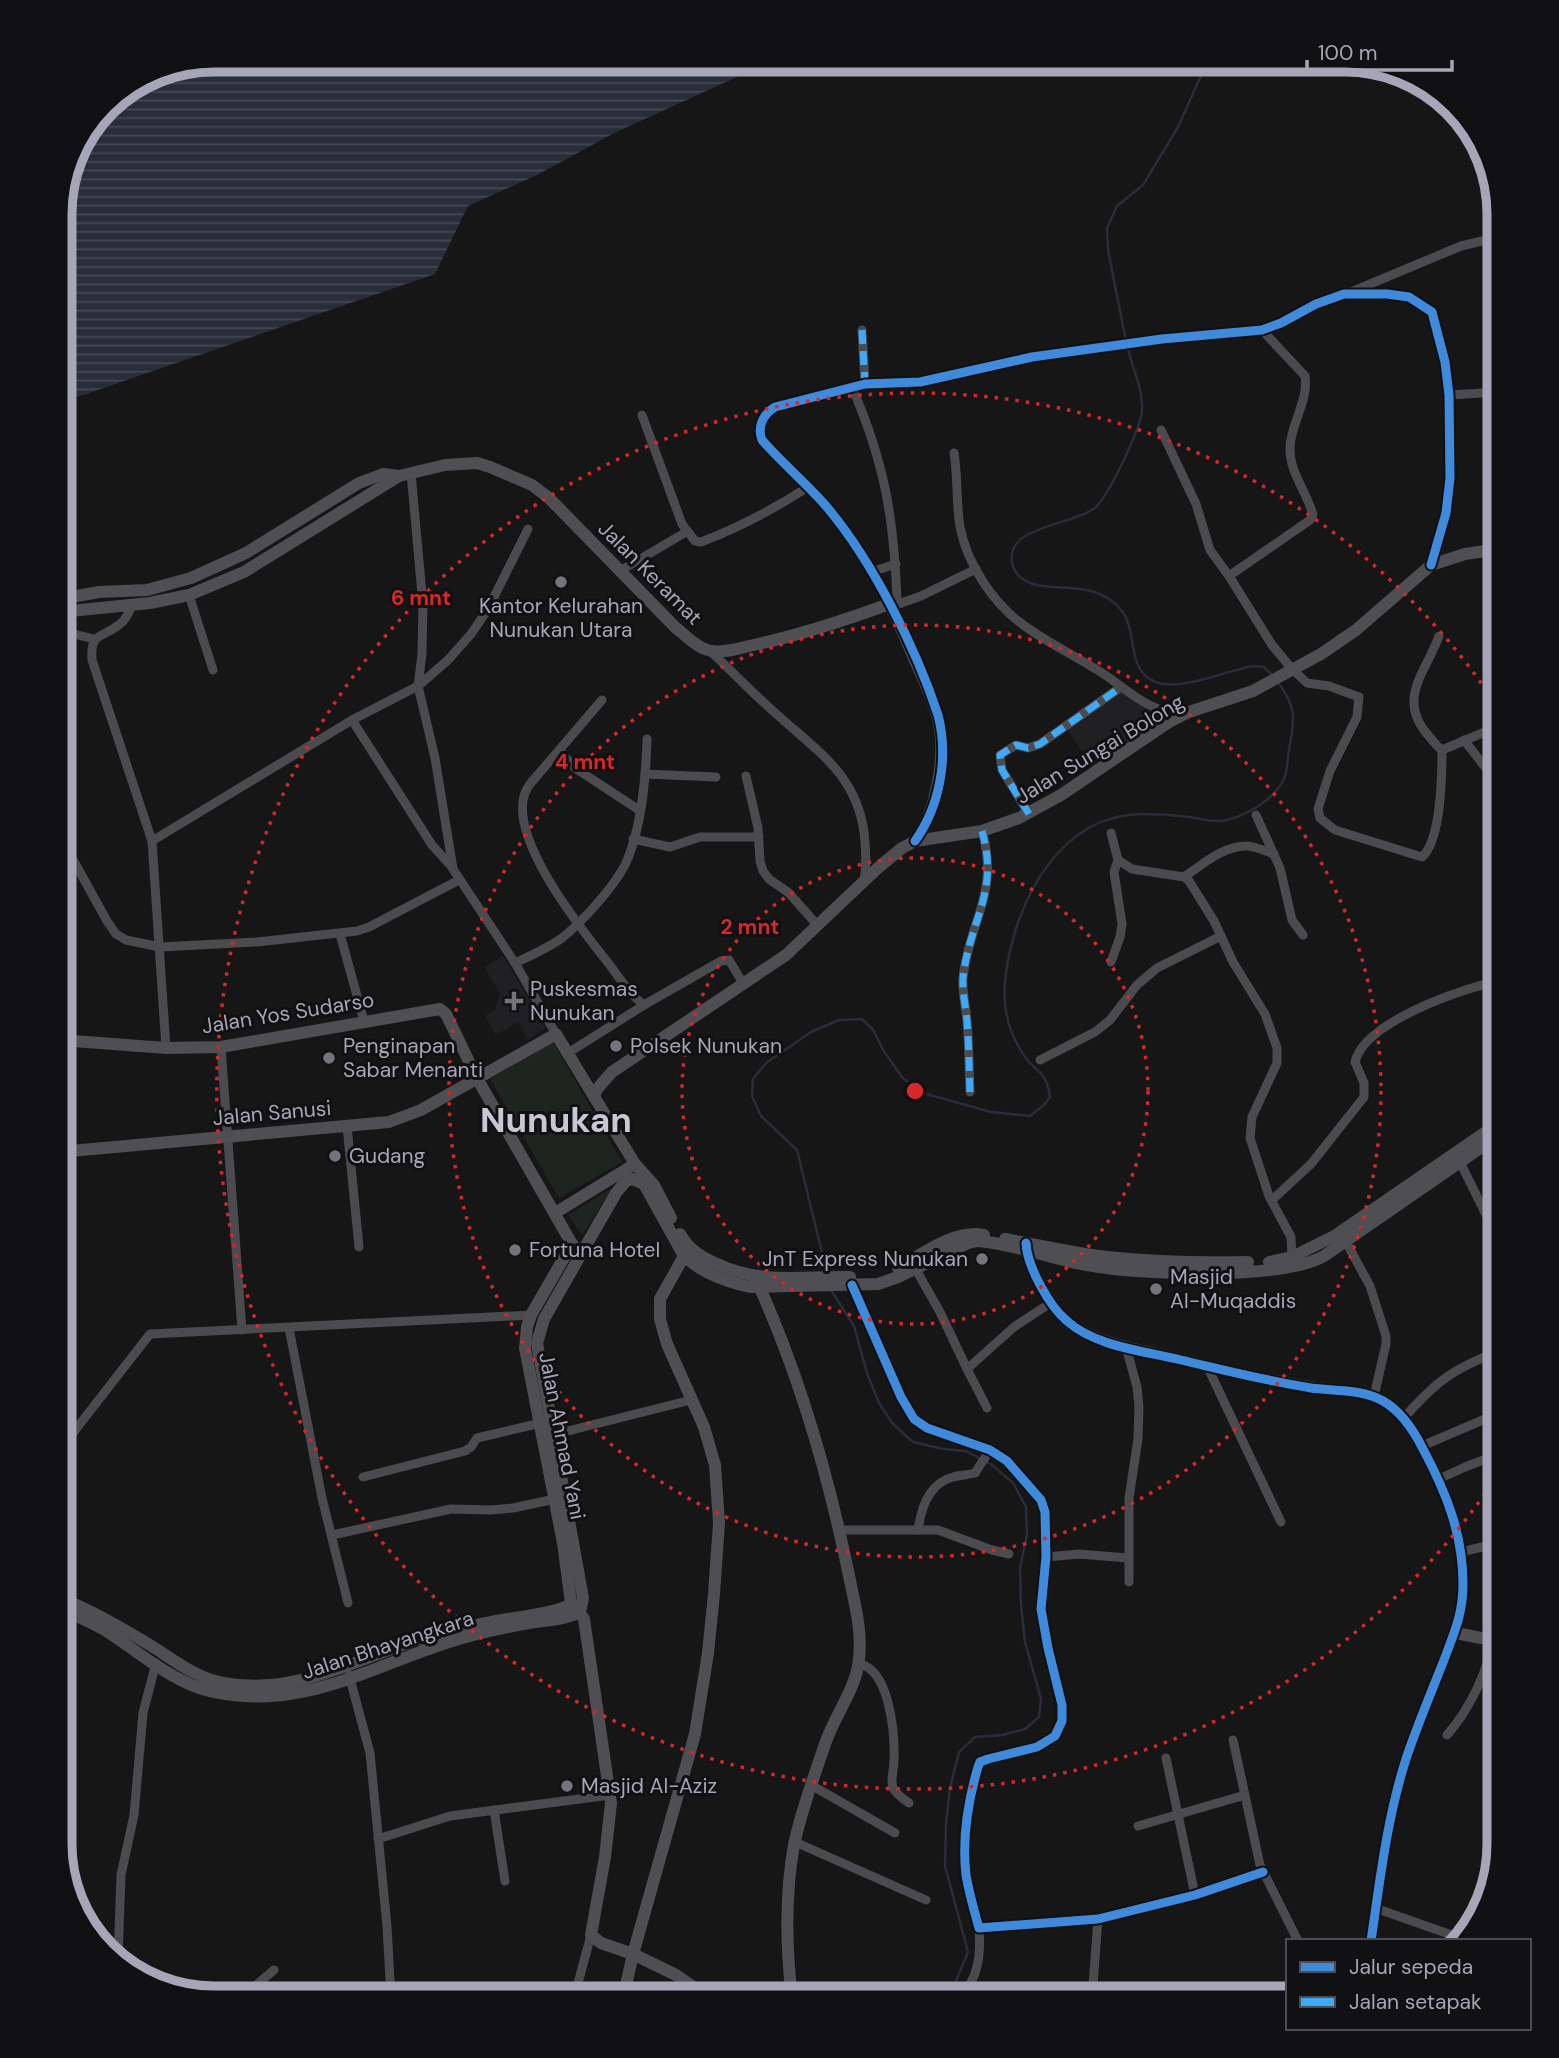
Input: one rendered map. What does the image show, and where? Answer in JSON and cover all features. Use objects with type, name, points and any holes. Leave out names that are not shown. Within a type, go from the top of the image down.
[{"type":"street","points":[[915,841],[934,804],[943,763],[942,732],[932,697],[893,606],[840,524],[762,440],[759,430],[769,410],[865,384],[920,382],[1032,357],[1149,341],[1262,330],[1281,324],[1316,304],[1461,246],[1487,240]]},
{"type":"street","points":[[1344,294],[1398,295],[1416,300],[1429,309],[1434,317],[1445,362],[1449,396],[1450,488],[1446,513],[1430,565]]},
{"type":"street","points":[[862,330],[865,384]]},
{"type":"street","points":[[1229,576],[1310,520],[1312,515],[1290,455],[1291,437],[1306,385],[1305,376],[1262,330]]},
{"type":"street","points":[[852,387],[873,436],[893,526],[896,564],[893,606]]},
{"type":"street","points":[[1449,396],[1487,393]]},
{"type":"street","points":[[642,415],[686,532],[695,541],[710,538],[808,488]]},
{"type":"street","points":[[1161,430],[1196,504],[1210,550],[1229,576],[1287,672],[1307,683],[1329,686],[1357,696],[1360,700],[1357,717],[1330,771],[1317,815],[1326,825],[1416,857],[1422,857],[1429,848],[1439,808],[1442,750],[1418,723],[1414,713],[1416,684],[1439,636]]},
{"type":"street","points":[[954,453],[960,522],[976,569],[992,592],[1020,623],[1089,664],[1139,702],[1153,709],[1184,714]]},
{"type":"street","name":"Jalan Keramat","points":[[405,475],[445,465],[477,463],[508,472],[532,485],[549,498],[675,627],[693,642],[710,651],[769,642],[893,606]]},
{"type":"street","points":[[72,597],[99,592],[147,590],[216,568],[359,483],[383,474],[405,475]]},
{"type":"street","points":[[72,611],[132,606],[189,595],[244,572],[405,475]]},
{"type":"street","points":[[405,475],[423,605],[418,686],[435,758],[453,869]]},
{"type":"street","points":[[152,841],[352,719],[418,686],[460,649],[477,626],[528,530]]},
{"type":"street","points":[[620,571],[686,532]]},
{"type":"street","points":[[270,538],[278,551]]},
{"type":"street","name":"Jalan Sungai Bolong","points":[[585,1081],[612,1072],[786,955],[902,848],[915,841],[982,831],[1028,814],[1062,795],[1184,714],[1263,686],[1348,636],[1430,565],[1465,554],[1487,551]]},
{"type":"street","points":[[871,572],[896,564]]},
{"type":"street","points":[[893,606],[921,596],[976,569]]},
{"type":"street","points":[[147,590],[150,603]]},
{"type":"street","points":[[189,595],[213,670]]},
{"type":"street","points":[[132,606],[119,626],[94,639],[91,646],[92,660],[152,841],[166,1048]]},
{"type":"street","points":[[72,634],[94,639]]},
{"type":"street","points":[[710,651],[820,752],[854,793],[862,818],[866,849],[864,881]]},
{"type":"street","points":[[1028,814],[1002,770],[1000,755],[1016,746],[1031,747],[1040,744],[1121,687]]},
{"type":"street","points":[[602,699],[525,790],[523,818],[545,875],[576,923],[644,1005]]},
{"type":"street","points":[[352,719],[432,845],[453,869],[515,963],[635,1164],[654,1185],[691,1250],[759,1283],[796,1376],[839,1530],[856,1612],[859,1664],[826,1739],[795,1842],[789,1896],[790,1986]]},
{"type":"street","points":[[1442,750],[1487,731]]},
{"type":"street","points":[[515,963],[562,937],[611,886],[624,867],[634,839],[645,774],[647,739]]},
{"type":"street","points":[[1464,740],[1487,770]]},
{"type":"street","points":[[560,751],[575,768],[639,810]]},
{"type":"street","points":[[645,774],[716,777]]},
{"type":"street","points":[[746,776],[763,871],[769,879],[789,893],[818,926]]},
{"type":"street","points":[[1256,815],[1274,854],[1287,893],[1292,920],[1303,935]]},
{"type":"street","points":[[970,1092],[963,987],[968,949],[989,878],[988,851],[982,831]]},
{"type":"street","points":[[1111,833],[1118,860],[1114,872],[1122,924],[1111,962]]},
{"type":"street","points":[[634,839],[670,847],[700,837],[759,837]]},
{"type":"street","points":[[1184,877],[1218,855],[1235,848],[1250,846],[1274,854]]},
{"type":"street","points":[[72,858],[116,933],[126,940],[160,947],[340,934],[369,927],[459,880]]},
{"type":"street","points":[[1118,860],[1132,869],[1184,877],[1196,890],[1233,961],[1265,1014],[1277,1048],[1277,1063],[1250,1127],[1252,1149],[1272,1200],[1291,1237],[1292,1257]]},
{"type":"street","points":[[340,934],[364,1021]]},
{"type":"street","points":[[1040,1059],[1095,1032],[1110,1020],[1137,985],[1157,968],[1221,936]]},
{"type":"street","points":[[568,1053],[721,961],[729,960],[744,985]]},
{"type":"street","points":[[1272,1200],[1311,1164],[1364,1097],[1364,1083],[1355,1062],[1361,1048],[1375,1035],[1422,1005],[1469,987],[1487,984]]},
{"type":"street","name":"Jalan Yos Sudarso","points":[[72,1041],[166,1048],[221,1047],[440,1009],[452,1025],[478,1080]]},
{"type":"street","name":"Jalan Sanusi","points":[[72,1151],[401,1119],[478,1080],[556,1034]]},
{"type":"street","points":[[221,1047],[242,1330]]},
{"type":"street","name":"Jalan Sungai Bolong","points":[[594,1096],[612,1072]]},
{"type":"street","points":[[478,1080],[572,1244],[581,1255]]},
{"type":"street","points":[[347,1126],[359,1247]]},
{"type":"street","points":[[846,1282],[884,1274],[940,1245],[971,1233],[1116,1270],[1265,1270],[1298,1266],[1314,1262],[1487,1133]]},
{"type":"street","points":[[625,1986],[632,1954],[695,1734],[712,1617],[718,1543],[718,1481],[711,1446],[662,1330],[659,1309],[665,1288],[684,1256],[701,1269],[736,1284],[887,1281],[972,1242],[1176,1263],[1272,1262],[1292,1257],[1344,1230],[1457,1157],[1487,1142]]},
{"type":"street","points":[[1457,1157],[1487,1216]]},
{"type":"street","points":[[555,1213],[635,1164]]},
{"type":"street","name":"Jalan Ahmad Yani","points":[[566,1530],[537,1343],[544,1319],[620,1186],[633,1179],[644,1184],[684,1256]]},
{"type":"street","points":[[1345,1240],[1370,1286],[1386,1336],[1374,1396]]},
{"type":"street","name":"Jalan Ahmad Yani","points":[[572,1244],[531,1315],[525,1348],[555,1499],[566,1530],[583,1598],[576,1607],[589,1648],[610,1795],[609,1825],[591,1935]]},
{"type":"street","points":[[1026,1247],[1037,1278],[1066,1321],[1076,1328],[1126,1347],[1207,1366],[1294,1385],[1374,1396],[1389,1405],[1403,1419],[1422,1446],[1439,1479],[1456,1524],[1461,1552],[1462,1598],[1456,1633],[1403,1770],[1382,1861],[1371,1939]]},
{"type":"street","points":[[915,1268],[988,1408]]},
{"type":"street","points":[[846,1282],[901,1397],[915,1419],[947,1437],[990,1451],[1013,1466],[1041,1500],[1045,1511],[1046,1557],[1041,1609],[1062,1705],[1062,1721],[1055,1736],[1049,1741],[1025,1751],[983,1760],[978,1767],[970,1803],[965,1849],[967,1877],[979,1928],[979,1965],[969,1986]]},
{"type":"street","points":[[967,1369],[1014,1327],[1052,1302]]},
{"type":"street","points":[[72,1434],[150,1334],[531,1315]]},
{"type":"street","points":[[289,1328],[322,1498],[348,1603]]},
{"type":"street","points":[[1126,1347],[1137,1387],[1139,1407],[1138,1439],[1129,1499],[1129,1582]]},
{"type":"street","points":[[1403,1419],[1440,1379],[1461,1366],[1487,1356]]},
{"type":"street","points":[[1207,1366],[1281,1522]]},
{"type":"street","points":[[552,1435],[691,1400]]},
{"type":"street","points":[[1422,1446],[1487,1418]]},
{"type":"street","points":[[363,1477],[465,1451],[477,1438],[541,1423]]},
{"type":"street","points":[[918,1530],[923,1505],[938,1485],[950,1477],[976,1472],[990,1451]]},
{"type":"street","points":[[1439,1479],[1487,1459]]},
{"type":"street","points":[[331,1535],[451,1509],[502,1509],[555,1499]]},
{"type":"street","points":[[839,1530],[943,1531],[1009,1554]]},
{"type":"street","points":[[1461,1552],[1487,1546]]},
{"type":"street","points":[[1046,1557],[1079,1554],[1128,1558]]},
{"type":"street","name":"Jalan Bhayangkara","points":[[72,1602],[93,1611],[180,1666],[224,1683],[292,1683],[349,1673]]},
{"type":"street","name":"Jalan Bhayangkara","points":[[72,1615],[104,1629],[190,1685],[209,1691],[254,1697],[295,1695],[349,1673],[468,1636],[559,1619],[576,1607]]},
{"type":"street","points":[[1456,1633],[1487,1637]]},
{"type":"street","points":[[1447,1735],[1472,1696],[1487,1661]]},
{"type":"street","points":[[118,1949],[121,1875],[135,1803],[144,1713],[156,1663]]},
{"type":"street","points":[[859,1664],[869,1668],[880,1680],[894,1737],[892,1786],[899,1796],[909,1803]]},
{"type":"street","points":[[349,1673],[370,1753],[390,1986]]},
{"type":"street","points":[[1233,1740],[1263,1872],[1297,1939]]},
{"type":"street","points":[[1166,1758],[1195,1895]]},
{"type":"street","points":[[811,1785],[895,1833]]},
{"type":"street","points":[[378,1839],[435,1820],[610,1795]]},
{"type":"street","points":[[1138,1826],[1245,1795]]},
{"type":"street","points":[[494,1810],[505,1881]]},
{"type":"street","points":[[795,1842],[926,1899]]},
{"type":"street","points":[[979,1928],[1098,1919],[1195,1895],[1263,1872]]},
{"type":"street","points":[[1375,1908],[1454,1935]]},
{"type":"street","points":[[1093,1986],[1098,1919]]},
{"type":"street","points":[[577,1986],[591,1935],[601,1943],[677,1975],[692,1986]]},
{"type":"street","points":[[255,1986],[274,1970]]},
{"type":"shaded area","points":[[1123,691],[1145,709],[1160,715],[1173,716],[1094,769],[1066,728]]},
{"type":"shaded area","name":"Puskesmas Nunukan","points":[[503,956],[546,1027],[528,1040],[518,1022],[496,1035],[485,1016],[495,1010],[500,993],[484,967]]},
{"type":"shaded area","points":[[553,1042],[622,1162],[559,1198],[490,1079]]},
{"type":"shaded area","points":[[612,1188],[582,1235],[568,1215]]},
{"type":"water","points":[[204,72],[748,72],[614,133],[539,174],[468,206],[435,274],[72,399],[74,186],[86,151],[107,120],[120,107],[151,86],[186,74]]},
{"type":"waterway","points":[[1126,341],[1108,250],[1107,228],[1117,206],[1143,185],[1178,127],[1203,72]]},
{"type":"waterway","points":[[1128,348],[1139,386],[1142,409],[1137,430],[1117,473],[1098,505],[1089,512],[1046,527],[1020,540],[1013,549],[1014,569],[1029,583],[1082,589],[1109,599],[1125,616],[1138,665],[1147,677],[1159,683],[1190,682],[1254,666],[1264,667],[1273,676]]},
{"type":"waterway","points":[[827,1273],[797,1150],[761,1116],[752,1096],[753,1079],[766,1063],[811,1032],[839,1020],[862,1019],[874,1031],[883,1050],[902,1077],[919,1092],[991,1112],[1030,1116],[1050,1097],[1046,1081],[1023,1054],[1013,1035],[1005,995],[1011,945],[1032,891],[1047,866],[1066,845],[1088,829],[1114,818],[1154,814],[1222,821],[1235,818],[1259,806],[1279,788],[1287,770],[1293,714],[1288,698],[1277,681]]},
{"type":"waterway","points":[[831,1290],[854,1326],[867,1373],[879,1403],[892,1423],[913,1442],[966,1451],[992,1465],[1013,1483],[1026,1507],[1027,1535],[1020,1568],[1021,1605],[1025,1642],[1041,1699],[1039,1717],[1025,1729],[1003,1735],[975,1737],[959,1752],[950,1788],[945,1866],[968,1952],[951,1986]]},
{"type":"marked path","points":[[862,330],[865,384]]},
{"type":"marked path","points":[[1029,814],[1002,770],[1000,755],[1016,745],[1028,748],[1040,744],[1121,687]]},
{"type":"marked path","points":[[970,1092],[963,978],[985,890],[987,853],[982,831]]},
{"type":"cycle path","points":[[915,841],[931,812],[940,781],[943,747],[938,715],[905,634],[860,552],[826,506],[762,440],[762,421],[775,407],[865,384],[920,382],[1032,357],[1162,339],[1262,330],[1344,294],[1409,297],[1432,312],[1445,362],[1449,395],[1450,478],[1446,513],[1431,565]]},
{"type":"cycle path","points":[[1026,1243],[1030,1263],[1046,1296],[1060,1314],[1079,1330],[1092,1337],[1137,1351],[1278,1382],[1357,1392],[1375,1397],[1390,1405],[1406,1422],[1431,1465],[1452,1514],[1460,1548],[1463,1584],[1460,1614],[1399,1781],[1371,1939]]},
{"type":"cycle path","points":[[852,1285],[901,1397],[914,1419],[927,1428],[990,1450],[1007,1461],[1041,1500],[1045,1512],[1046,1557],[1041,1609],[1062,1705],[1062,1721],[1055,1736],[1037,1747],[980,1762],[974,1780],[965,1834],[966,1875],[979,1928],[1098,1919],[1195,1895],[1263,1872]]},
{"type":"place","name":"Kantor Kelurahan Nunukan Utara","points":[[561,582]]},
{"type":"place","name":"Puskesmas Nunukan","points":[[514,1001]]},
{"type":"place","name":"Polsek Nunukan","points":[[616,1046]]},
{"type":"place","name":"Penginapan Sabar Menanti","points":[[329,1058]]},
{"type":"place","name":"Gudang","points":[[335,1156]]},
{"type":"place","name":"Fortuna Hotel","points":[[515,1250]]},
{"type":"place","name":"JnT Express Nunukan","points":[[982,1259]]},
{"type":"place","name":"Masjid Al-Muqaddis","points":[[1156,1289]]},
{"type":"place","name":"Masjid Al-Aziz","points":[[567,1786]]},
{"type":"district","name":"Nunukan","points":[[556,1120]]}]
